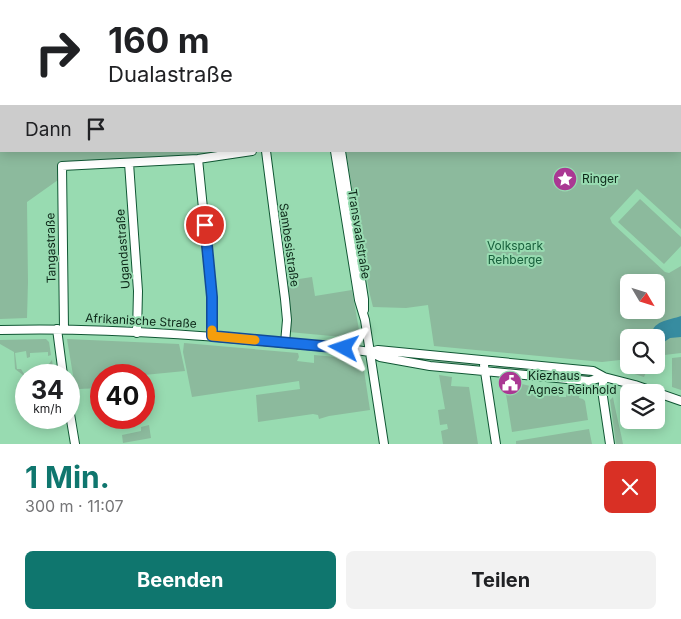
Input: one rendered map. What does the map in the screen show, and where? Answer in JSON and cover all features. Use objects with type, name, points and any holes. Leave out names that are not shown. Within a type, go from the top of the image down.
[{"type":"street","points":[[129,163],[198,159],[245,152]]},
{"type":"street","name":"Sambesistraße","points":[[266,152],[285,299],[287,320],[285,343]]},
{"type":"street","name":"Transvaalstraße","points":[[335,152],[364,299],[364,320],[384,444]]},
{"type":"street","name":"Transvaalstraße","points":[[340,152],[353,247]]},
{"type":"street","points":[[198,159],[212,297],[212,336]]},
{"type":"street","name":"Tangastraße","points":[[62,364],[60,329],[62,166],[129,163]]},
{"type":"street","name":"Ugandastraße","points":[[129,163],[138,291],[137,332]]},
{"type":"street","name":"Afrikanische Straße","points":[[0,330],[60,329],[212,336],[370,352],[382,350],[593,371],[604,377],[621,380],[681,401]]},
{"type":"street","name":"Afrikanische Straße","points":[[370,352],[380,357],[430,366],[589,381],[604,377]]},
{"type":"street","points":[[484,361],[496,444]]},
{"type":"street","points":[[604,377],[602,390],[610,444]]},
{"type":"street","points":[[72,429],[75,444]]},
{"type":"green space","points":[[0,152],[220,152],[127,160],[58,162],[58,180],[27,202],[27,318],[0,319]]},
{"type":"green space","name":"Volkspark Rehberge","points":[[346,152],[681,152],[681,229],[637,189],[610,218],[612,223],[665,272],[669,273],[681,266],[681,353],[665,355],[665,329],[620,329],[620,360],[602,362],[434,346],[428,305],[406,308],[373,307]]},
{"type":"green space","points":[[640,199],[681,237],[681,246],[664,264],[618,222]]},
{"type":"green space","points":[[312,277],[315,296],[352,290],[359,330],[353,338],[289,332],[286,281]]},
{"type":"green space","points":[[46,339],[49,342],[51,355],[48,356],[48,352],[30,353],[30,357],[27,358],[26,351],[15,353],[15,369],[14,352],[0,344],[0,340]]},
{"type":"green space","points":[[67,339],[179,344],[185,371],[155,374],[155,364],[90,364],[90,388],[80,389],[80,364],[71,364]]},
{"type":"green space","points":[[184,343],[298,353],[297,361],[314,363],[314,355],[358,359],[363,364],[370,410],[319,419],[318,415],[313,414],[258,422],[256,395],[300,389],[299,381],[192,397],[183,352]]},
{"type":"green space","points":[[413,357],[477,363],[478,365],[439,362]]},
{"type":"green space","points":[[681,357],[681,390],[672,387],[672,358]]},
{"type":"green space","points":[[496,365],[591,374],[591,377],[496,368]]},
{"type":"green space","points":[[634,374],[645,374],[644,377]]},
{"type":"green space","points":[[439,375],[452,377],[451,386],[469,387],[478,444],[443,444],[441,431],[448,429],[447,424],[440,425],[438,410],[445,409]]},
{"type":"green space","points":[[518,383],[530,386],[530,394],[537,394],[538,386],[559,388],[559,397],[566,397],[567,389],[580,389],[579,398],[585,401],[588,420],[512,432],[506,394],[517,392]]},
{"type":"green space","points":[[613,397],[623,444],[616,444],[610,400]]},
{"type":"green space","points":[[141,429],[150,429],[151,438],[123,443],[122,435],[141,431]]},
{"type":"green space","points":[[589,429],[592,444],[516,444],[516,441]]},
{"type":"water","points":[[681,316],[681,337],[670,338],[665,341],[665,329],[654,329],[657,324]]},
{"type":"slow traffic","points":[[212,330],[212,336],[255,340]]},
{"type":"place","name":"Ringer","points":[[565,179]]},
{"type":"place","name":"Kiezhaus Agnes Reinhold","points":[[510,383]]},
{"type":"route","points":[[205,225],[212,297],[212,336],[344,348]]}]
